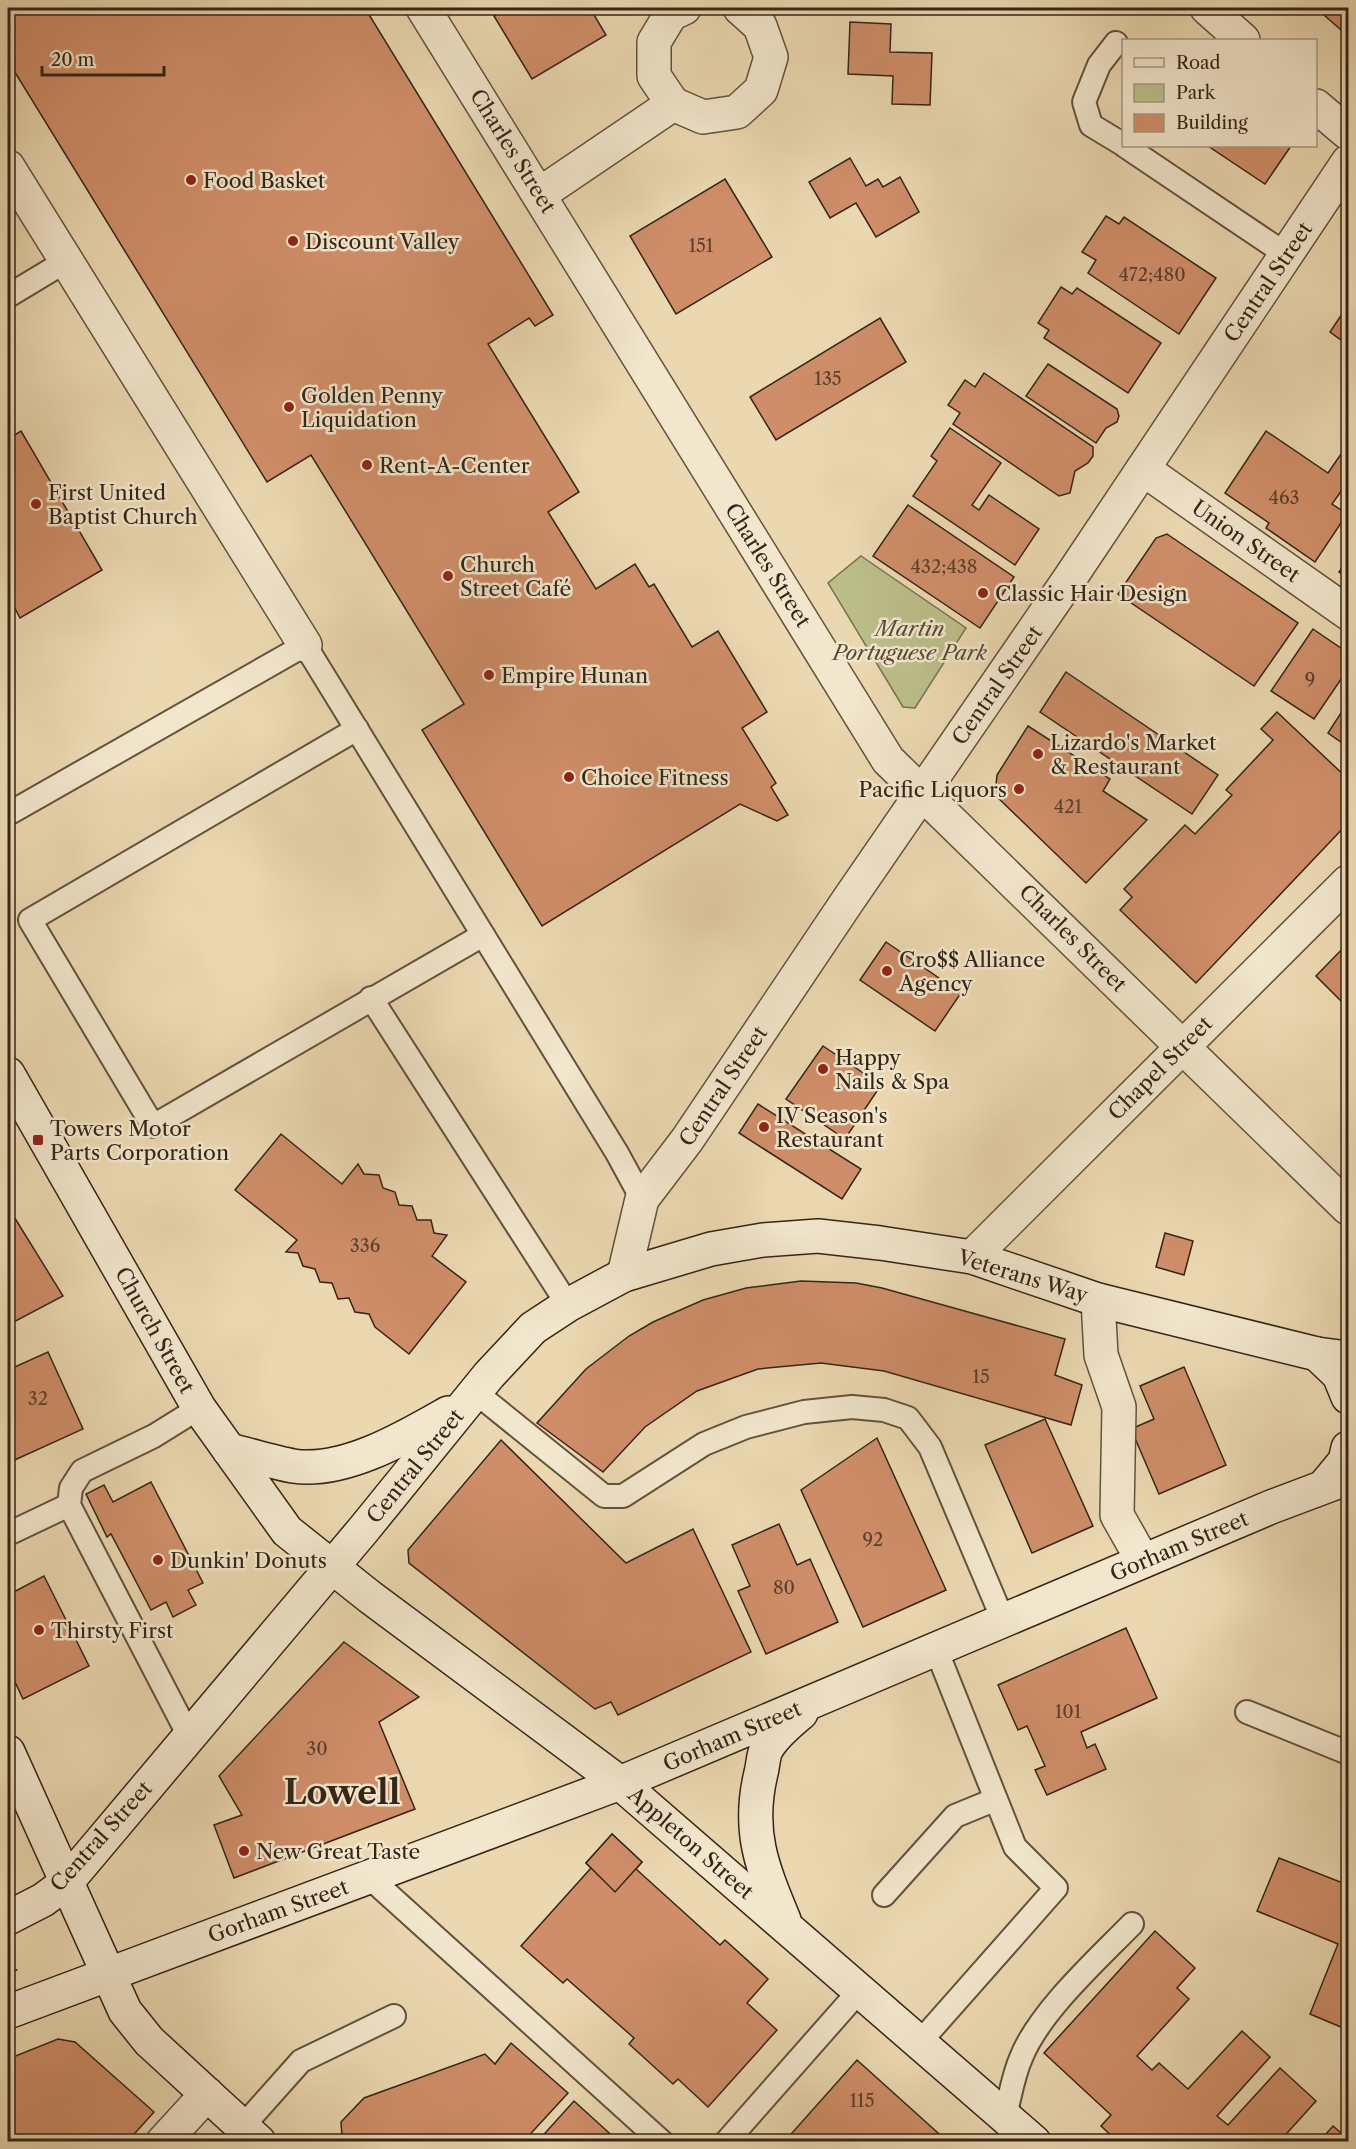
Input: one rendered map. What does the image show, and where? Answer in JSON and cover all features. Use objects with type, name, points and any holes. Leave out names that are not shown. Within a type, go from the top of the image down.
[{"type":"main road","name":"Charles Street","points":[[423,8],[888,760],[923,791],[1348,1208]]},
{"type":"main road","points":[[684,8],[672,14],[654,42],[654,76],[673,104],[704,117],[737,112],[761,90],[771,57],[760,26],[740,8]]},
{"type":"main road","points":[[1206,8],[1242,39]]},
{"type":"main road","points":[[540,194],[673,104]]},
{"type":"main road","points":[[1317,107],[1348,133]]},
{"type":"main road","name":"Central Street","points":[[8,1918],[43,1900],[66,1883],[364,1529],[470,1398],[533,1328],[568,1305],[624,1275],[642,1199],[687,1140],[1143,469],[1348,162]]},
{"type":"main road","points":[[8,167],[305,645]]},
{"type":"main road","name":"Union Street","points":[[1143,469],[1348,613]]},
{"type":"main road","name":"Chapel Street","points":[[972,1257],[1348,882]]},
{"type":"main road","name":"Church Street","points":[[8,1074],[199,1408],[287,1532],[330,1567]]},
{"type":"main road","name":"Veterans Way","points":[[624,1275],[711,1249],[763,1240],[818,1236],[972,1257],[1098,1300],[1333,1356]]},
{"type":"main road","points":[[1098,1300],[1101,1355],[1119,1407],[1117,1515],[1143,1561]]},
{"type":"main road","points":[[1333,1356],[1348,1397]]},
{"type":"main road","points":[[230,1450],[295,1466],[339,1463],[403,1439],[470,1398]]},
{"type":"main road","points":[[1337,1481],[1348,1448]]},
{"type":"main road","name":"Gorham Street","points":[[107,1974],[620,1783],[1337,1481]]},
{"type":"main road","name":"Appleton Street","points":[[330,1567],[620,1783],[1034,2142]]},
{"type":"main road","points":[[787,1927],[765,1873],[755,1834],[757,1789],[766,1750],[785,1727],[813,1702]]},
{"type":"main road","points":[[8,1752],[107,1974],[135,2026],[251,2134]]},
{"type":"main road","points":[[8,2012],[107,1974]]},
{"type":"main road","points":[[164,2142],[207,2094]]},
{"type":"lane","points":[[1116,43],[1099,65],[1084,102],[1092,125],[1122,144]]},
{"type":"lane","points":[[1127,147],[1287,255]]},
{"type":"lane","points":[[8,296],[66,261]]},
{"type":"lane","points":[[8,814],[305,645],[617,1153],[642,1199]]},
{"type":"lane","points":[[357,729],[30,920],[153,1126],[483,935]]},
{"type":"lane","points":[[371,998],[568,1305]]},
{"type":"lane","points":[[470,1398],[604,1496],[623,1496],[704,1444],[746,1427],[804,1412],[852,1407],[884,1410],[908,1418],[930,1447],[1003,1620]]},
{"type":"lane","points":[[189,1736],[69,1505],[71,1488],[82,1471],[154,1436],[199,1408]]},
{"type":"lane","points":[[8,1534],[69,1505]]},
{"type":"lane","points":[[920,2042],[1056,1888],[1015,1847],[994,1800],[936,1649]]},
{"type":"lane","points":[[1247,1712],[1348,1753]]},
{"type":"lane","points":[[884,1895],[955,1816],[994,1800]]},
{"type":"lane","points":[[369,1877],[662,2142]]},
{"type":"lane","points":[[1005,2116],[1021,2058],[1035,2031],[1082,1975],[1132,1924]]},
{"type":"lane","points":[[726,2142],[860,1990]]},
{"type":"lane","points":[[251,2134],[301,2061],[394,2016]]},
{"type":"path","points":[[8,1952],[19,1976]]},
{"type":"green space","name":"Martin Portuguese Park","points":[[861,556],[966,628],[915,708],[903,707],[828,583]]},
{"type":"building","points":[[8,8],[365,8],[553,315],[535,326],[529,318],[488,344],[579,492],[548,512],[596,589],[635,564],[649,587],[654,584],[692,647],[718,631],[767,712],[742,728],[776,783],[771,787],[788,815],[777,821],[740,804],[542,926],[422,730],[464,704],[311,455],[267,482],[8,61]]},
{"type":"building","points":[[508,8],[516,8],[520,14],[530,8],[590,8],[606,35],[532,79],[494,16]]},
{"type":"building","points":[[1316,8],[1348,8],[1348,36]]},
{"type":"building","points":[[850,22],[891,24],[890,52],[932,53],[930,105],[892,104],[893,76],[848,74]]},
{"type":"building","points":[[1210,147],[1290,147],[1265,184]]},
{"type":"building","points":[[850,158],[866,186],[878,179],[883,187],[900,177],[919,212],[876,237],[856,203],[830,218],[809,182]]},
{"type":"building","points":[[725,179],[772,257],[676,314],[630,236]]},
{"type":"building","points":[[1106,216],[1119,224],[1124,217],[1216,278],[1179,334],[1088,273],[1096,260],[1082,252]]},
{"type":"building","points":[[1061,287],[1072,294],[1077,288],[1161,343],[1128,393],[1044,338],[1049,330],[1038,323]]},
{"type":"building","points":[[1348,305],[1348,345],[1330,332]]},
{"type":"building","points":[[880,318],[906,362],[776,440],[750,397]]},
{"type":"building","points":[[1048,364],[1117,409],[1119,416],[1117,422],[1106,428],[1096,443],[1026,396]]},
{"type":"building","points":[[984,373],[1093,447],[1093,456],[1088,463],[1075,471],[1070,493],[1059,496],[953,424],[960,413],[948,405],[965,380],[975,387]]},
{"type":"building","points":[[950,428],[1001,463],[972,505],[979,510],[989,495],[1039,529],[1015,565],[913,496],[937,461],[931,456]]},
{"type":"building","name":"First United Baptist Church","points":[[21,431],[102,570],[20,618],[8,595],[8,439]]},
{"type":"building","points":[[1266,431],[1328,473],[1341,454],[1348,459],[1348,490],[1344,487],[1332,504],[1347,514],[1315,562],[1266,528],[1269,523],[1225,493]]},
{"type":"building","points":[[908,505],[1014,577],[980,628],[873,556]]},
{"type":"building","points":[[1167,534],[1298,623],[1254,686],[1118,594],[1156,538]]},
{"type":"building","points":[[1348,558],[1348,578],[1339,572]]},
{"type":"building","points":[[1313,629],[1348,653],[1348,669],[1314,719],[1271,691]]},
{"type":"building","points":[[1066,672],[1218,775],[1192,814],[1040,712]]},
{"type":"building","points":[[1348,702],[1348,747],[1328,733]]},
{"type":"building","points":[[1277,712],[1348,779],[1348,823],[1196,983],[1120,910],[1132,897],[1124,889],[1185,825],[1195,834],[1232,795],[1226,790],[1273,740],[1261,729]]},
{"type":"building","points":[[1028,726],[1110,779],[1103,791],[1147,820],[1086,883],[995,795],[997,775]]},
{"type":"building","points":[[886,942],[961,993],[935,1031],[860,980]]},
{"type":"building","points":[[1348,943],[1348,1008],[1316,976]]},
{"type":"building","points":[[823,1046],[881,1085],[845,1139],[786,1099]]},
{"type":"building","points":[[758,1104],[861,1169],[842,1199],[739,1133]]},
{"type":"building","points":[[281,1134],[342,1184],[358,1164],[364,1174],[379,1175],[383,1188],[395,1192],[399,1205],[412,1206],[417,1220],[431,1220],[434,1233],[447,1235],[432,1256],[466,1282],[409,1354],[375,1327],[369,1314],[355,1312],[349,1298],[338,1299],[332,1283],[320,1282],[315,1269],[303,1266],[298,1253],[286,1252],[297,1240],[235,1190]]},
{"type":"building","points":[[8,1207],[63,1296],[8,1325]]},
{"type":"building","points":[[1165,1233],[1193,1241],[1184,1275],[1156,1267]]},
{"type":"building","points":[[801,1281],[856,1283],[882,1288],[1065,1339],[1055,1375],[1082,1385],[1071,1425],[884,1371],[821,1363],[758,1369],[697,1391],[645,1427],[603,1472],[537,1423],[586,1369],[629,1336],[653,1322],[703,1300],[746,1288]]},
{"type":"building","points":[[48,1352],[83,1429],[8,1463],[8,1370]]},
{"type":"building","points":[[1184,1367],[1226,1465],[1159,1494],[1131,1429],[1154,1419],[1140,1386]]},
{"type":"building","points":[[1045,1419],[1093,1526],[1032,1553],[985,1445]]},
{"type":"building","points":[[877,1438],[946,1590],[863,1627],[801,1490]]},
{"type":"building","points":[[501,1440],[626,1563],[693,1529],[751,1652],[618,1715],[611,1702],[595,1709],[409,1563],[408,1550]]},
{"type":"building","name":"Dunkin' Donuts","points":[[151,1482],[203,1583],[188,1590],[196,1605],[173,1617],[166,1602],[151,1610],[111,1534],[107,1537],[86,1494],[104,1485],[113,1502]]},
{"type":"building","points":[[779,1524],[797,1565],[810,1559],[838,1622],[766,1654],[738,1591],[750,1586],[732,1545]]},
{"type":"building","name":"Thirsty First","points":[[44,1576],[89,1666],[23,1699],[8,1667],[8,1595]]},
{"type":"building","points":[[1126,1628],[1157,1698],[1081,1732],[1087,1748],[1095,1744],[1106,1769],[1047,1795],[1035,1770],[1045,1766],[1027,1726],[1018,1730],[998,1685]]},
{"type":"building","points":[[344,1642],[419,1697],[379,1722],[415,1809],[234,1878],[214,1825],[242,1815],[219,1776]]},
{"type":"building","points":[[612,1834],[642,1862],[636,1869],[720,1945],[725,1940],[768,1979],[747,2003],[777,2030],[708,2107],[678,2079],[673,2084],[629,2044],[634,2038],[567,1979],[563,1983],[521,1946],[591,1868],[586,1863]]},
{"type":"building","points":[[612,1834],[642,1862],[615,1892],[586,1863]]},
{"type":"building","points":[[1279,1858],[1348,1885],[1348,2030],[1310,2014],[1338,1944],[1257,1911]]},
{"type":"building","points":[[1155,1931],[1195,1968],[1177,1988],[1189,1999],[1137,2056],[1152,2070],[1159,2063],[1188,2089],[1242,2031],[1270,2057],[1217,2116],[1228,2125],[1280,2068],[1316,2101],[1279,2142],[1118,2142],[1101,2126],[1111,2115],[1044,2053]]},
{"type":"building","points":[[58,2039],[75,2042],[154,2112],[127,2142],[8,2142],[8,2059]]},
{"type":"building","points":[[511,2043],[568,2093],[523,2142],[348,2142],[342,2137],[341,2122],[364,2098],[485,2054],[495,2064]]},
{"type":"building","points":[[857,2060],[948,2142],[784,2142]]},
{"type":"building","points":[[574,2101],[619,2142],[537,2142]]},
{"type":"building","points":[[1333,2126],[1348,2139],[1348,2142],[1319,2142]]},
{"type":"place","name":"Food Basket","points":[[191,180]]},
{"type":"place","name":"Discount Valley","points":[[293,241]]},
{"type":"place","name":"Golden Penny Liquidation","points":[[289,407]]},
{"type":"place","name":"Rent-A-Center","points":[[367,465]]},
{"type":"place","name":"First United Baptist Church","points":[[36,504]]},
{"type":"place","name":"Church Street Café","points":[[448,576]]},
{"type":"place","name":"Classic Hair Design","points":[[983,593]]},
{"type":"place","name":"Empire Hunan","points":[[489,675]]},
{"type":"place","name":"Lizardo's Market & Restaurant","points":[[1038,754]]},
{"type":"place","name":"Choice Fitness","points":[[569,777]]},
{"type":"place","name":"Pacific Liquors","points":[[1019,789]]},
{"type":"place","name":"Cro$$ Alliance Agency","points":[[887,971]]},
{"type":"place","name":"Happy Nails & Spa","points":[[823,1069]]},
{"type":"place","name":"IV Season's Restaurant","points":[[764,1127]]},
{"type":"place","name":"Towers Motor Parts Corporation","points":[[38,1140]]},
{"type":"place","name":"Dunkin' Donuts","points":[[158,1560]]},
{"type":"place","name":"Thirsty First","points":[[39,1630]]},
{"type":"place","name":"New Great Taste","points":[[244,1851]]},
{"type":"district","name":"Lowell","points":[[342,1792]]}]
